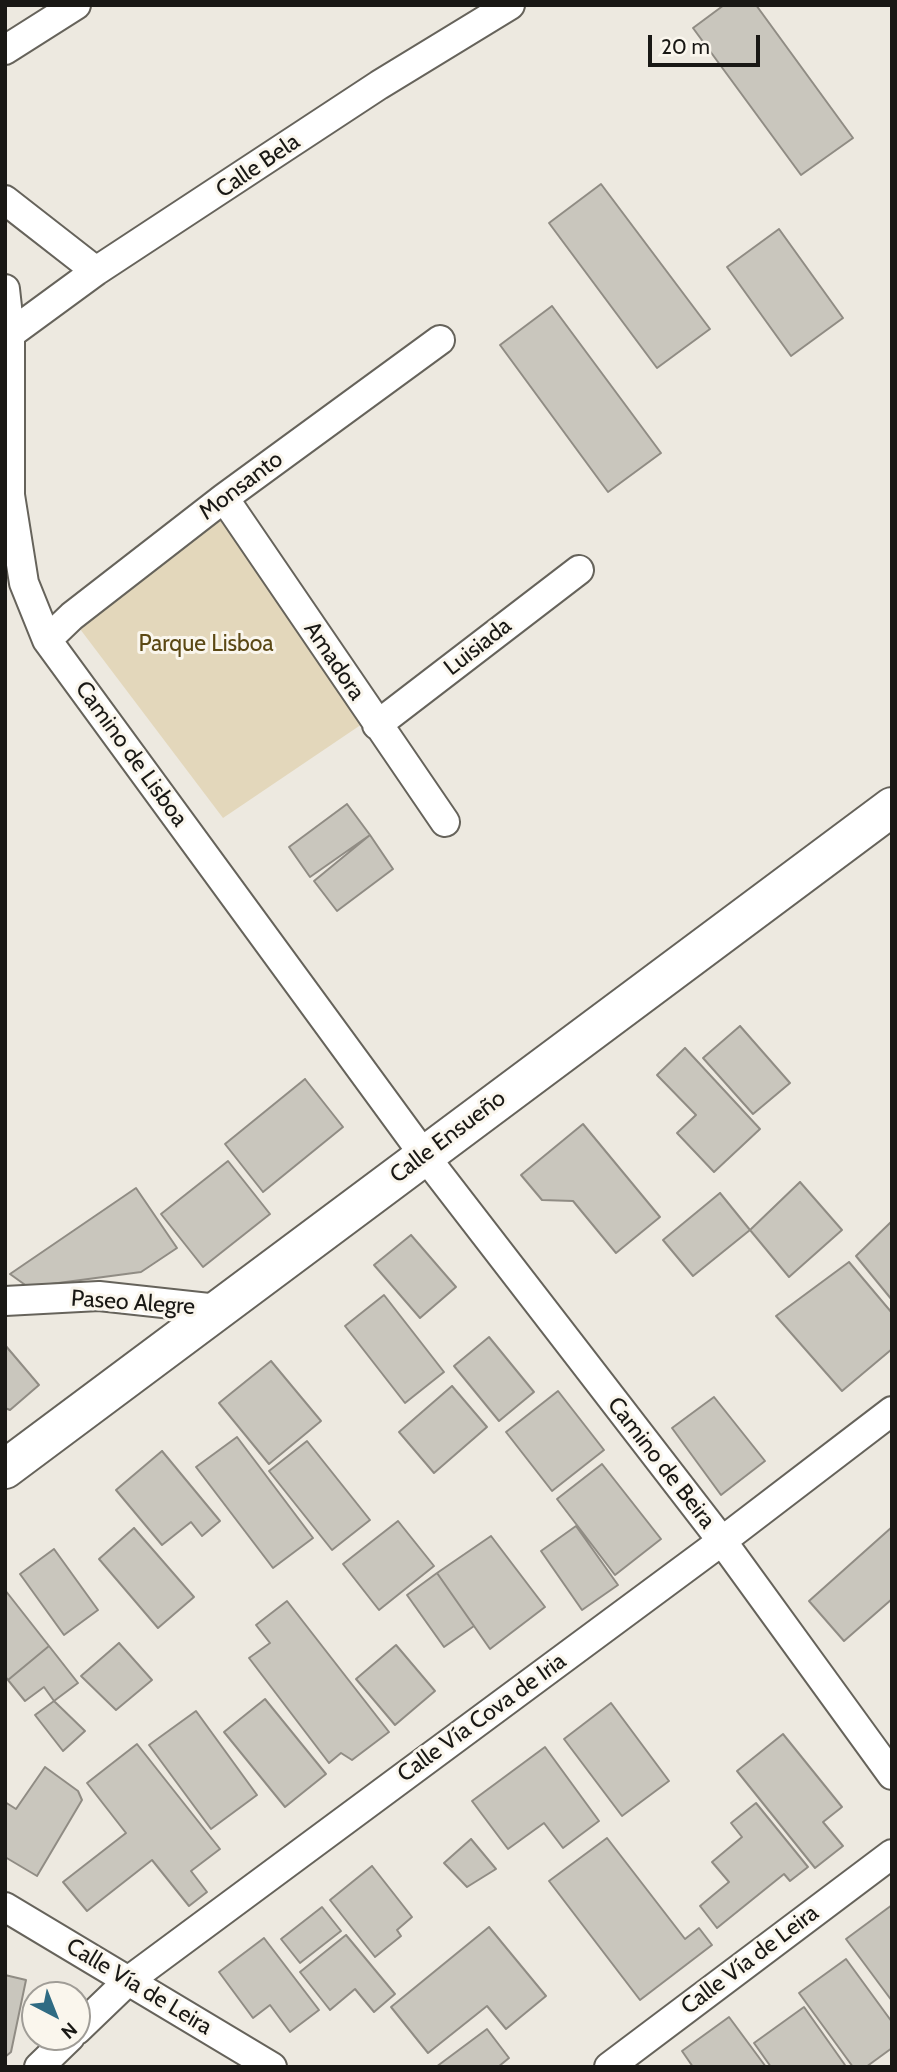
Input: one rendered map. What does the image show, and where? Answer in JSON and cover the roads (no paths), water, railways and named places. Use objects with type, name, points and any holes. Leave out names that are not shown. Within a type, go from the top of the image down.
[{"type":"street","points":[[5,50],[76,5]]},
{"type":"street","name":"Calle Bela","points":[[10,334],[96,271],[379,85],[510,5]]},
{"type":"street","points":[[5,200],[96,271]]},
{"type":"street","name":"Camino de Lisboa","points":[[5,289],[10,334],[10,495],[24,583],[47,640],[424,1155]]},
{"type":"street","name":"Monsanto","points":[[47,640],[72,616],[224,498],[440,340]]},
{"type":"street","name":"Amadora","points":[[224,498],[445,822]]},
{"type":"street","name":"Luisiada","points":[[377,725],[579,570]]},
{"type":"street","name":"Calle Ensueño","points":[[5,1469],[892,807]]},
{"type":"street","name":"Camino de Beira","points":[[424,1155],[722,1541],[892,1775]]},
{"type":"street","name":"Paseo Alegre","points":[[5,1301],[99,1296],[218,1309]]},
{"type":"street","name":"Calle Vía Cova de Iria","points":[[91,2017],[128,1981],[722,1541],[892,1411]]},
{"type":"street","name":"Calle Vía de Leira","points":[[609,2067],[892,1854]]},
{"type":"street","name":"Calle Vía de Leira","points":[[5,1907],[272,2067]]},
{"type":"street","points":[[39,2067],[56,2051]]},
{"type":"park label","name":"Parque Lisboa","points":[[206,644]]}]
